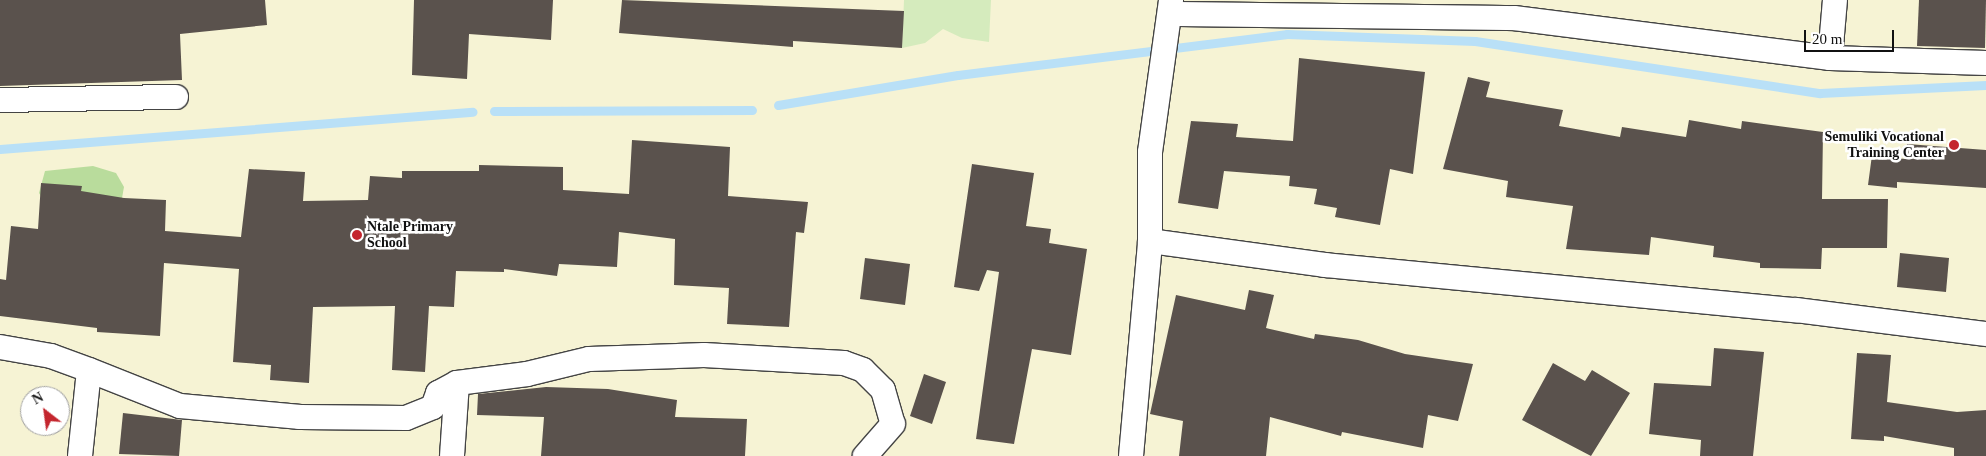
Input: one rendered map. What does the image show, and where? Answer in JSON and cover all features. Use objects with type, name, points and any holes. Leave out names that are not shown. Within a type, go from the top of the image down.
[{"type":"street","points":[[1830,58],[1835,0]]},
{"type":"street","points":[[1131,456],[1150,242],[1150,152],[1171,7],[1515,9],[1830,58],[1986,63]]},
{"type":"street","points":[[0,100],[176,97]]},
{"type":"street","points":[[1150,242],[1325,265],[1796,310],[1986,334]]},
{"type":"street","points":[[0,347],[51,356],[180,406],[300,417],[406,418],[433,407],[438,393],[457,383],[528,374],[589,358],[704,355],[844,363],[863,370],[883,390],[889,404],[893,424],[865,456]]},
{"type":"street","points":[[80,456],[89,370]]},
{"type":"street","points":[[452,456],[457,383]]},
{"type":"shaded area","points":[[0,0],[1986,0],[1986,456],[0,456]]},
{"type":"green space","points":[[904,0],[991,0],[989,42],[962,38],[943,29],[925,43],[902,48]]},
{"type":"green space","points":[[93,166],[116,173],[124,187],[120,209],[55,219],[39,193],[45,171]]},
{"type":"building","points":[[0,0],[265,0],[267,25],[180,34],[182,80],[0,86]]},
{"type":"building","points":[[414,0],[553,0],[551,40],[469,34],[467,79],[412,75]]},
{"type":"building","points":[[622,0],[904,11],[902,48],[793,41],[793,47],[619,33]]},
{"type":"building","points":[[1919,0],[1986,0],[1985,48],[1917,46]]},
{"type":"building","points":[[1299,58],[1425,72],[1413,174],[1390,169],[1380,225],[1335,217],[1337,208],[1314,204],[1317,189],[1289,186],[1290,176],[1224,171],[1218,209],[1178,203],[1191,121],[1238,124],[1236,137],[1293,141]]},
{"type":"building","points":[[1468,77],[1490,82],[1486,97],[1563,110],[1559,126],[1620,137],[1622,127],[1686,137],[1689,120],[1741,129],[1742,121],[1823,132],[1822,199],[1888,199],[1887,248],[1822,248],[1821,269],[1760,268],[1760,263],[1713,257],[1714,246],[1651,237],[1649,255],[1566,249],[1573,206],[1506,197],[1508,181],[1443,169]]},
{"type":"building","points":[[632,140],[730,147],[728,196],[808,202],[804,233],[796,232],[789,327],[727,324],[729,288],[674,285],[675,239],[619,232],[617,267],[559,264],[557,276],[504,269],[504,272],[456,271],[454,307],[429,306],[425,372],[392,370],[395,306],[313,307],[309,383],[270,380],[271,365],[233,362],[239,269],[164,263],[160,336],[97,332],[97,328],[0,316],[0,279],[6,280],[11,226],[38,229],[41,183],[82,186],[81,191],[124,198],[166,200],[165,231],[241,237],[249,169],[305,172],[303,201],[368,200],[370,176],[402,178],[402,171],[479,171],[479,165],[563,167],[563,190],[629,194]]},
{"type":"building","points":[[1907,144],[1986,150],[1986,188],[1897,182],[1897,188],[1868,185],[1872,155],[1905,159]]},
{"type":"building","points":[[972,164],[1034,173],[1026,226],[1051,229],[1049,243],[1087,249],[1071,355],[1032,349],[1014,444],[976,439],[999,272],[987,270],[979,291],[954,287]]},
{"type":"building","points":[[1900,253],[1949,258],[1946,292],[1897,287]]},
{"type":"building","points":[[865,258],[910,264],[905,305],[860,299]]},
{"type":"building","points":[[1249,290],[1274,295],[1266,328],[1314,339],[1315,334],[1358,340],[1405,354],[1473,364],[1458,421],[1428,415],[1423,448],[1342,432],[1341,436],[1270,417],[1266,456],[1179,456],[1183,421],[1150,414],[1176,295],[1245,310]]},
{"type":"building","points":[[1714,348],[1764,352],[1753,456],[1700,456],[1701,440],[1649,434],[1654,383],[1711,386]]},
{"type":"building","points":[[1857,353],[1891,355],[1887,402],[1957,412],[1986,410],[1986,456],[1954,456],[1954,448],[1884,436],[1884,441],[1851,439]]},
{"type":"building","points":[[1553,363],[1585,381],[1592,370],[1630,393],[1591,456],[1522,420]]},
{"type":"building","points":[[924,374],[946,382],[932,424],[910,416]]},
{"type":"building","points":[[546,387],[608,389],[677,400],[675,417],[747,419],[745,456],[541,456],[544,417],[477,415],[478,394]]},
{"type":"building","points":[[123,413],[182,420],[179,456],[119,454]]},
{"type":"waterway","points":[[778,105],[958,75],[1287,34],[1475,41],[1820,93],[1986,85]]},
{"type":"waterway","points":[[494,111],[752,110]]},
{"type":"waterway","points":[[0,149],[473,112]]},
{"type":"place","name":"Semuliki Vocational Training Center","points":[[1954,145]]},
{"type":"place","name":"Ntale Primary School","points":[[357,235]]}]
